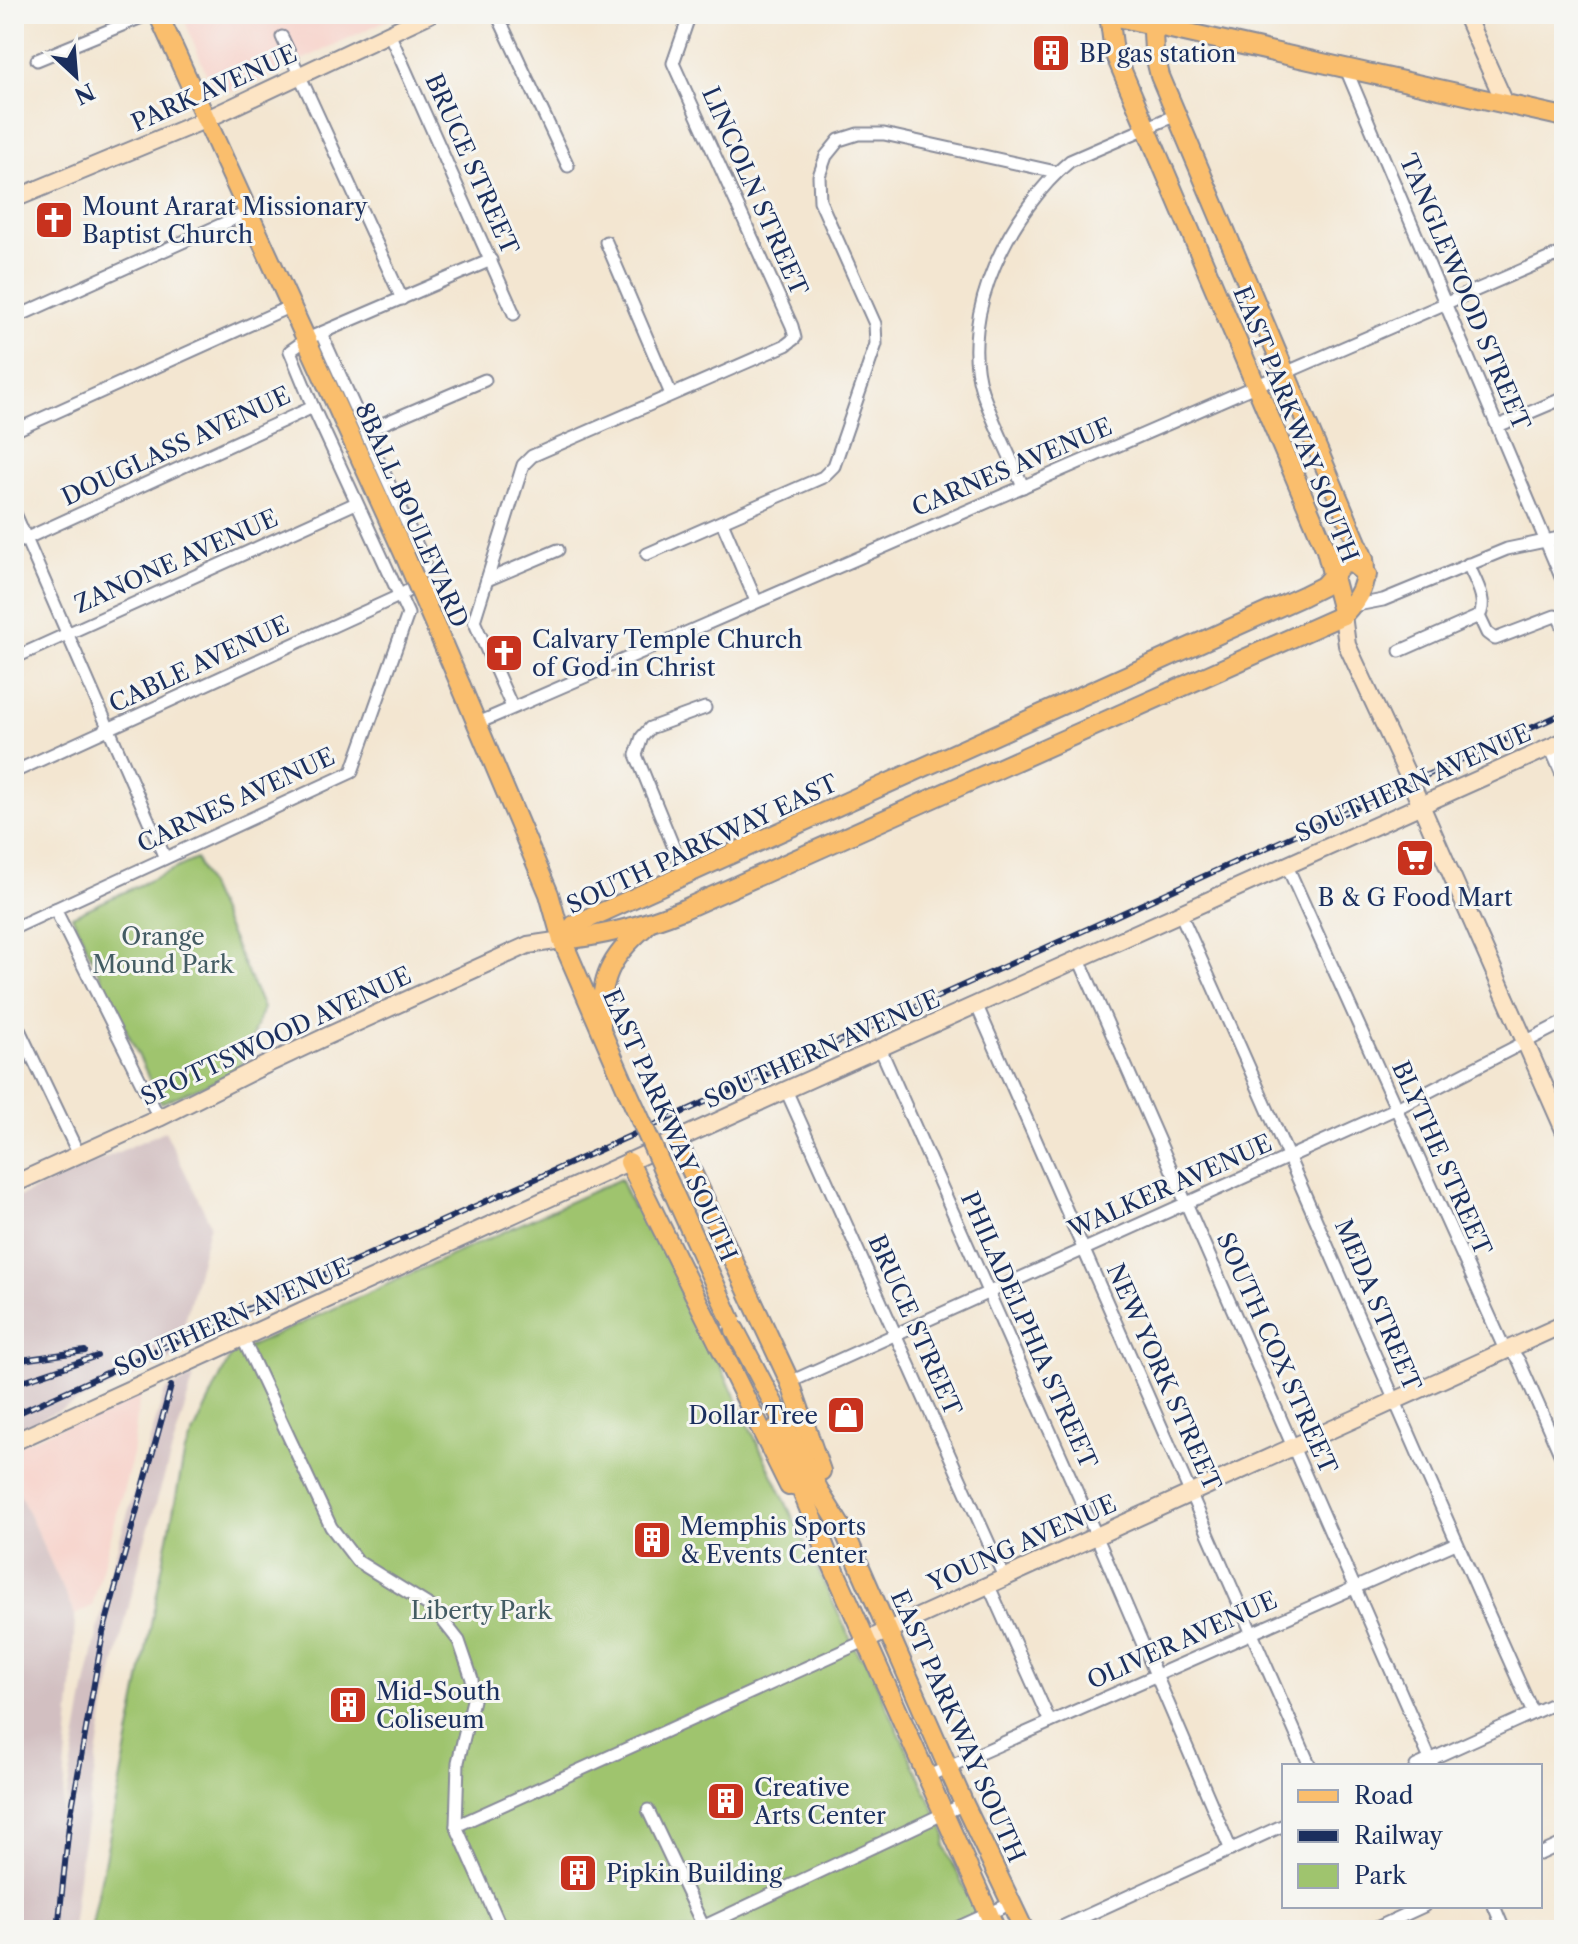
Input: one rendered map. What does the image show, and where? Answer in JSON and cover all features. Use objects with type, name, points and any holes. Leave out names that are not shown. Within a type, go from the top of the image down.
[{"type":"main road","points":[[158,14],[207,119]]},
{"type":"main road","name":"PARK AVENUE","points":[[18,198],[207,119],[430,14]]},
{"type":"main road","points":[[1107,14],[1152,19],[1346,69],[1564,117]]},
{"type":"main road","name":"EAST PARKWAY SOUTH","points":[[1107,14],[1114,52],[1326,550],[1347,610]]},
{"type":"main road","points":[[1465,14],[1505,103]]},
{"type":"main road","name":"EAST PARKWAY SOUTH","points":[[1152,19],[1154,51],[1160,76],[1364,559],[1366,579],[1347,610]]},
{"type":"main road","name":"8BALL BOULEVARD","points":[[207,119],[291,306],[314,336],[549,894],[562,940]]},
{"type":"main road","points":[[1333,574],[1343,564],[1352,563],[1366,579]]},
{"type":"main road","name":"SOUTH PARKWAY EAST","points":[[562,940],[574,925],[1303,596],[1323,586],[1333,574]]},
{"type":"main road","points":[[1347,610],[1347,645],[1564,1130]]},
{"type":"main road","name":"SOUTH PARKWAY EAST","points":[[562,940],[603,936],[651,923],[1347,610]]},
{"type":"main road","name":"SOUTHERN AVENUE","points":[[14,1442],[786,1090],[1557,744]]},
{"type":"main road","points":[[870,793],[883,821]]},
{"type":"main road","points":[[601,1033],[602,988],[607,971],[617,954],[651,923]]},
{"type":"main road","name":"EAST PARKWAY SOUTH","points":[[562,940],[733,1326],[830,1560],[992,1922]]},
{"type":"main road","name":"SPOTTSWOOD AVENUE","points":[[14,1184],[528,945],[562,940]]},
{"type":"main road","points":[[677,1140],[790,1382],[845,1533]]},
{"type":"main road","points":[[629,1162],[773,1458],[830,1560]]},
{"type":"main road","name":"YOUNG AVENUE","points":[[867,1640],[1564,1324]]},
{"type":"main road","name":"EAST PARKWAY SOUTH","points":[[733,1326],[822,1496],[845,1533],[964,1804],[1024,1930]]},
{"type":"street","points":[[37,60],[149,14]]},
{"type":"street","points":[[497,14],[568,166]]},
{"type":"street","name":"LINCOLN STREET","points":[[671,394],[786,345],[795,338],[673,63],[690,14]]},
{"type":"street","name":"BRUCE STREET","points":[[389,33],[514,314]]},
{"type":"street","points":[[282,37],[402,299]]},
{"type":"street","name":"TANGLEWOOD STREET","points":[[1346,69],[1561,577]]},
{"type":"street","points":[[1023,487],[981,389],[976,353],[980,308],[995,263],[1013,229],[1056,172],[1070,161],[1176,115]]},
{"type":"street","points":[[647,554],[823,477],[834,466],[876,344],[875,324],[820,201],[819,176],[826,156],[839,140],[858,134],[884,134],[1056,172]]},
{"type":"street","points":[[14,177],[18,198]]},
{"type":"street","points":[[14,318],[247,207]]},
{"type":"street","points":[[512,707],[474,621],[523,465],[532,456],[671,394],[606,242]]},
{"type":"street","name":"CARNES AVENUE","points":[[478,723],[1564,252]]},
{"type":"street","points":[[314,336],[366,431],[424,561],[422,581],[401,595],[356,503],[290,351],[314,336],[491,260]]},
{"type":"street","points":[[14,431],[291,306]]},
{"type":"street","points":[[366,431],[485,380]]},
{"type":"street","points":[[1498,426],[1564,398]]},
{"type":"street","name":"DOUGLASS AVENUE","points":[[14,544],[313,407]]},
{"type":"street","name":"ZANONE AVENUE","points":[[14,658],[356,503]]},
{"type":"street","points":[[14,511],[165,858]]},
{"type":"street","points":[[722,522],[756,601]]},
{"type":"street","points":[[1347,610],[1383,600],[1507,549],[1564,537]]},
{"type":"street","points":[[487,580],[558,550]]},
{"type":"street","points":[[1400,651],[1479,616],[1483,611],[1483,602],[1468,564]]},
{"type":"street","points":[[1366,579],[1376,591],[1397,593]]},
{"type":"street","name":"CARNES AVENUE","points":[[14,928],[352,772],[408,614],[401,595]]},
{"type":"street","name":"CABLE AVENUE","points":[[14,772],[401,595]]},
{"type":"street","points":[[1479,616],[1487,633],[1495,639],[1555,616],[1564,629]]},
{"type":"street","points":[[685,875],[636,755],[642,737],[650,728],[705,708]]},
{"type":"street","points":[[1557,744],[1564,779]]},
{"type":"street","name":"BLYTHE STREET","points":[[1287,866],[1505,1350],[1514,1354],[1519,1361],[1564,1463]]},
{"type":"street","points":[[55,909],[159,1118]]},
{"type":"street","name":"MEDA STREET","points":[[1181,915],[1533,1713]]},
{"type":"street","name":"SOUTH COX STREET","points":[[1079,959],[1432,1763]]},
{"type":"street","name":"NEW YORK STREET","points":[[977,1006],[1309,1764]]},
{"type":"street","points":[[14,1019],[79,1155]]},
{"type":"street","name":"WALKER AVENUE","points":[[790,1382],[1395,1109],[1564,1022]]},
{"type":"street","name":"PHILADELPHIA STREET","points":[[880,1048],[1096,1535],[1231,1850]]},
{"type":"street","name":"BRUCE STREET","points":[[786,1090],[894,1334],[996,1581],[1050,1722]]},
{"type":"street","points":[[243,1339],[331,1527],[357,1561],[433,1608],[459,1641],[472,1679],[473,1700],[458,1762],[456,1826],[502,1930]]},
{"type":"street","name":"OLIVER AVENUE","points":[[926,1777],[1456,1543]]},
{"type":"street","name":"YOUNG AVENUE","points":[[456,1826],[867,1640]]},
{"type":"street","points":[[1432,1763],[1564,1699]]},
{"type":"street","points":[[648,1810],[701,1929],[964,1804]]},
{"type":"street","points":[[1055,1930],[1282,1826]]},
{"type":"street","points":[[1542,1853],[1564,1843]]},
{"type":"street","points":[[952,1930],[992,1922],[1012,1903]]},
{"type":"street","points":[[1372,1930],[1420,1908]]},
{"type":"street","points":[[1495,1908],[1504,1930]]},
{"type":"shaded area","points":[[182,14],[400,14],[238,90],[228,91],[218,88],[208,78]]},
{"type":"shaded area","points":[[165,1131],[210,1223],[176,1357],[14,1431],[14,1199]]},
{"type":"shaded area","points":[[194,1377],[143,1547],[106,1702],[80,1860],[72,1930],[14,1930],[14,1482],[75,1615],[60,1835],[85,1690],[113,1562],[165,1391]]},
{"type":"shaded area","points":[[140,1394],[131,1462],[92,1606],[75,1615],[14,1482],[14,1447]]},
{"type":"green space","name":"Orange Mound Park","points":[[196,859],[263,1008],[239,1071],[161,1103],[72,916]]},
{"type":"green space","name":"Liberty Park","points":[[620,1179],[633,1208],[645,1207],[854,1646],[859,1656],[865,1658],[946,1835],[945,1846],[989,1930],[91,1930],[185,1451],[231,1355]]},
{"type":"railway","points":[[14,1415],[1564,713]]},
{"type":"railway","points":[[14,1361],[85,1351]]},
{"type":"railway","points":[[14,1384],[97,1356]]},
{"type":"railway","points":[[58,1930],[69,1825],[103,1633],[171,1386]]},
{"type":"place","name":"BP gas station","points":[[1051,53]]},
{"type":"place","name":"Mount Ararat Missionary Baptist Church","points":[[54,220]]},
{"type":"place","name":"Calvary Temple Church of God in Christ","points":[[504,653]]},
{"type":"place","name":"B & G Food Mart","points":[[1415,858]]},
{"type":"place","name":"Dollar Tree","points":[[846,1415]]},
{"type":"place","name":"Memphis Sports & Events Center","points":[[652,1540]]},
{"type":"place","name":"Mid-South Coliseum","points":[[348,1705]]},
{"type":"place","name":"Creative Arts Center","points":[[726,1801]]},
{"type":"place","name":"Pipkin Building","points":[[578,1873]]}]
